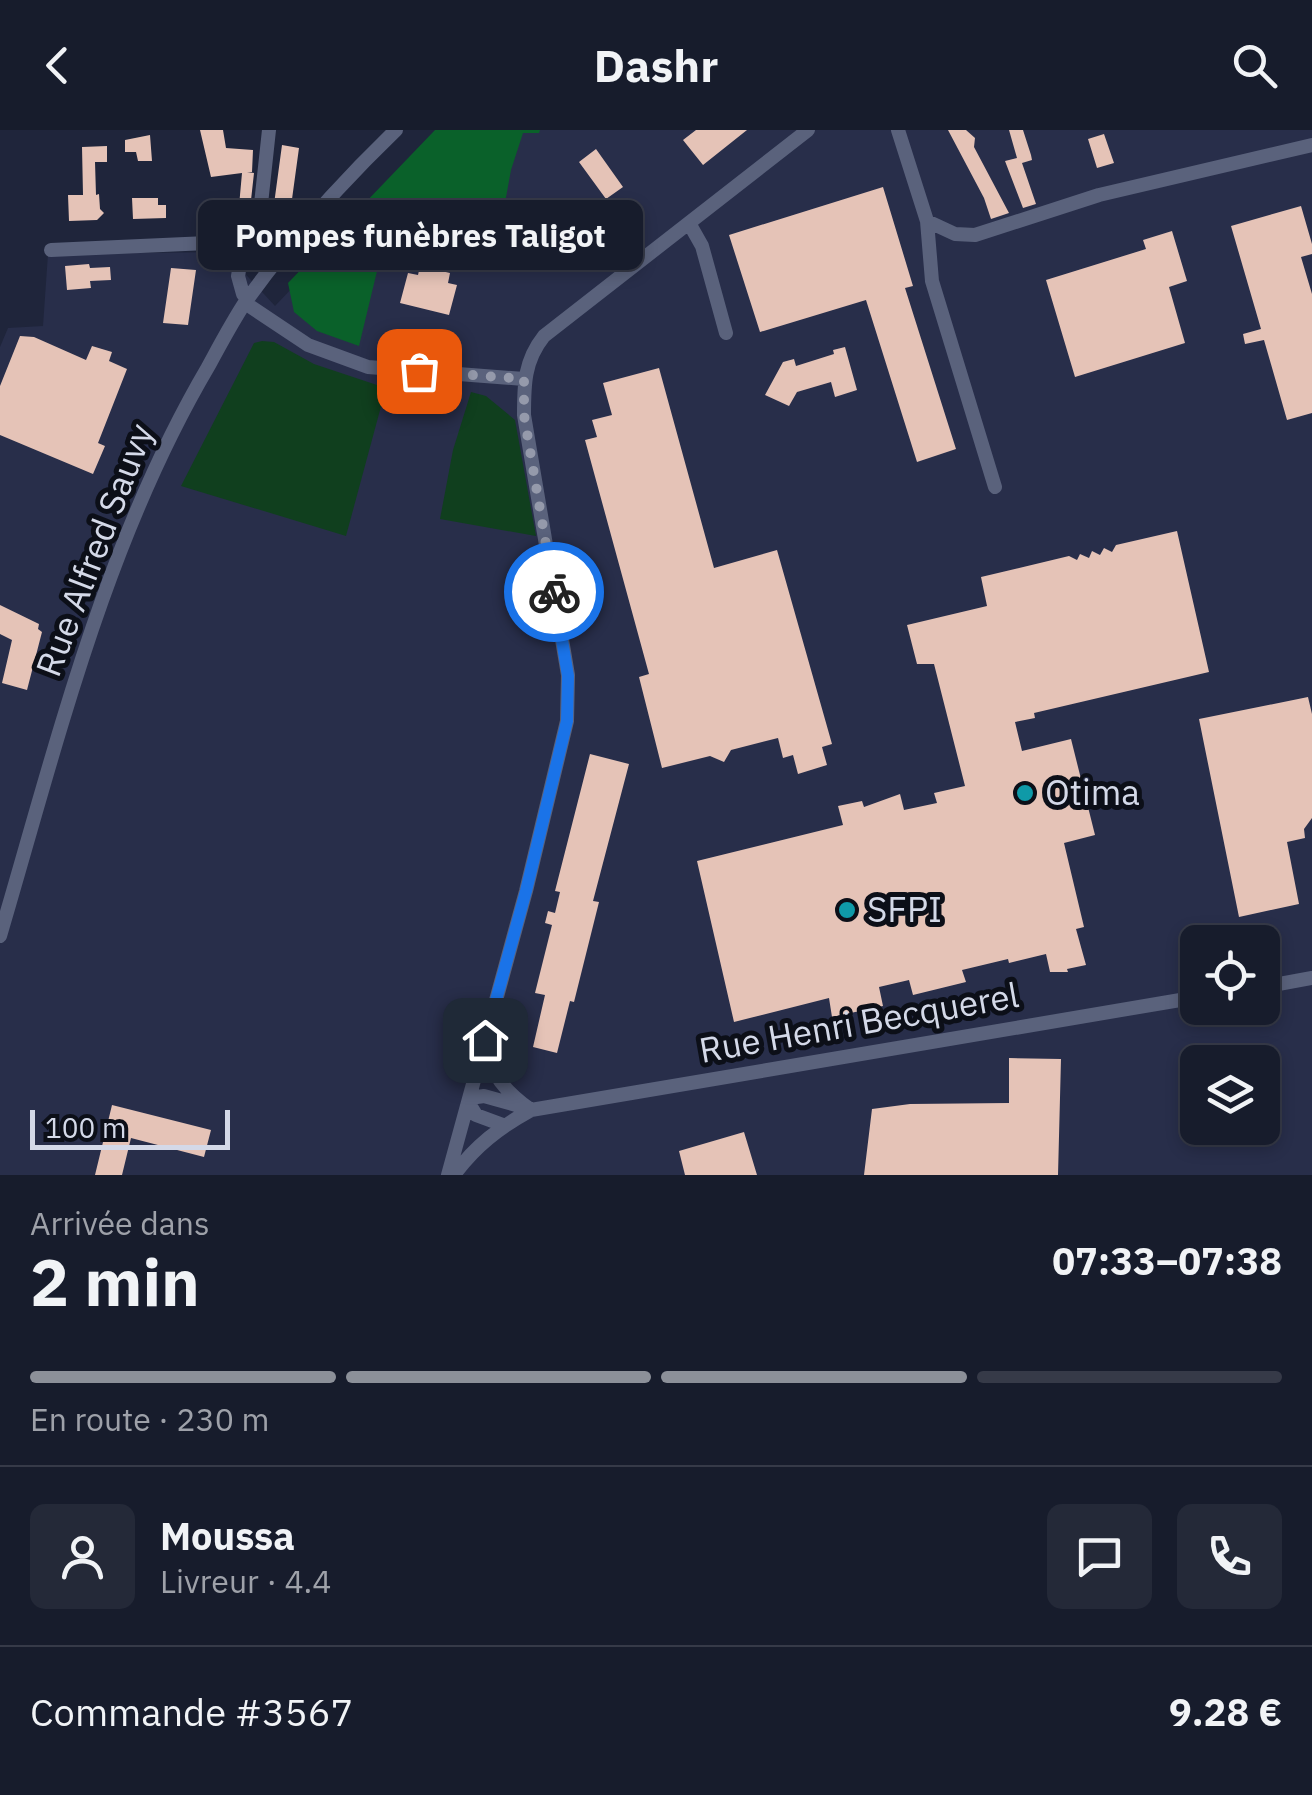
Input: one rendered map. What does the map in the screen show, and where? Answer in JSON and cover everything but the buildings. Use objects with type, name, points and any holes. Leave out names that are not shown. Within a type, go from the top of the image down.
[{"type":"street","points":[[269,130],[261,204],[248,222],[238,276],[246,301],[308,345],[368,366],[524,379]]},
{"type":"street","name":"Rue Alfred Sauvy","points":[[0,936],[77,677],[124,538],[174,424],[246,301],[322,207],[396,130]]},
{"type":"street","points":[[451,1175],[567,721],[568,676],[524,415],[524,379],[531,352],[544,336],[808,130]]},
{"type":"street","points":[[898,130],[928,220],[932,281],[995,487]]},
{"type":"street","points":[[928,220],[955,234],[975,235],[1099,195],[1312,144]]},
{"type":"street","points":[[688,223],[702,246],[726,333]]},
{"type":"street","points":[[51,250],[230,242],[242,248]]},
{"type":"street","points":[[1280,983],[1312,978]]},
{"type":"street","name":"Rue Henri Becquerel","points":[[451,1175],[503,1125],[531,1110],[1180,1001]]},
{"type":"street","points":[[485,1040],[498,1080],[531,1110]]},
{"type":"street","name":"Rue Henri Becquerel","points":[[469,1100],[484,1096],[531,1110]]},
{"type":"street","points":[[469,1100],[476,1114],[503,1125]]},
{"type":"shaded area","points":[[443,130],[1312,130],[1312,1175],[0,1175],[0,347],[8,328],[43,326],[48,254],[225,252],[275,306]]},
{"type":"green space","points":[[435,130],[540,130],[523,133],[502,219],[482,215],[490,261],[385,238],[359,346],[317,331],[294,312],[288,283]]},
{"type":"green space","points":[[274,342],[314,364],[386,388],[346,536],[181,486],[254,343]]},
{"type":"green space","points":[[471,392],[486,396],[515,420],[536,536],[440,519],[453,450]]},
{"type":"way so far","points":[[419,371],[524,379],[524,415],[554,592]]},
{"type":"place","name":"Pompes funèbres Taligot","points":[[419,371]]},
{"type":"place","name":"Otima","points":[[1025,793]]},
{"type":"place","name":"SFPI","points":[[847,910]]},
{"type":"route","points":[[485,1040],[567,721],[568,676],[554,592]]}]
